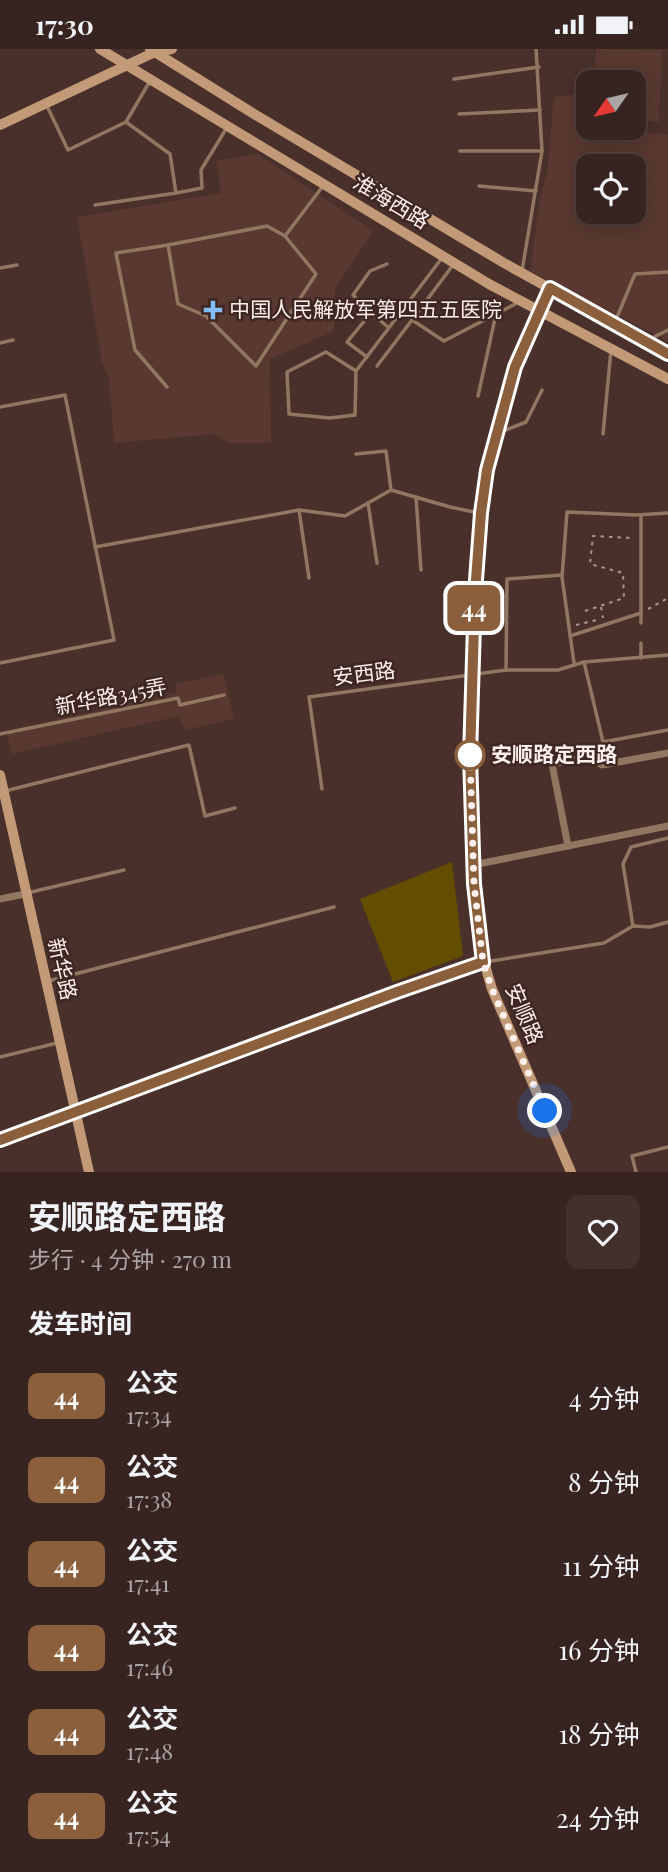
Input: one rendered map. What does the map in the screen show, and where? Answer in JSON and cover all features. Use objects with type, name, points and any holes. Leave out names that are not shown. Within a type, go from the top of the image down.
[{"type":"street","name":"淮海西路","points":[[100,49],[455,263],[668,379]]},
{"type":"street","points":[[0,125],[152,51],[172,49]]},
{"type":"street","name":"淮海西路","points":[[152,51],[521,273],[668,354]]},
{"type":"street","name":"安顺路","points":[[550,288],[515,367],[487,470],[475,593],[470,756],[473,865],[483,962],[492,989],[571,1172]]},
{"type":"street","points":[[568,846],[552,764],[587,757],[602,765],[668,753]]},
{"type":"street","name":"新华路","points":[[0,775],[89,1172]]},
{"type":"street","points":[[473,865],[668,825]]},
{"type":"street","points":[[0,899],[25,894]]},
{"type":"street","points":[[0,1140],[483,962]]},
{"type":"lane","points":[[521,273],[542,151],[536,49]]},
{"type":"lane","points":[[454,79],[539,67]]},
{"type":"lane","points":[[45,103],[68,151],[126,122],[150,79]]},
{"type":"lane","points":[[458,114],[540,110]]},
{"type":"lane","points":[[126,122],[170,154],[176,193]]},
{"type":"lane","points":[[95,205],[202,188],[201,170],[228,126]]},
{"type":"lane","points":[[460,151],[542,151]]},
{"type":"lane","points":[[285,236],[324,184]]},
{"type":"lane","points":[[479,186],[536,191]]},
{"type":"lane","points":[[167,387],[135,350],[117,253],[267,226],[285,236],[316,274],[256,366],[206,316],[178,304],[168,245]]},
{"type":"lane","points":[[356,371],[326,352],[287,372],[289,414],[330,418],[355,415],[356,371],[443,256]]},
{"type":"lane","points":[[377,366],[455,263]]},
{"type":"lane","points":[[387,264],[370,271],[353,295],[389,328]]},
{"type":"lane","points":[[0,268],[17,265]]},
{"type":"lane","points":[[614,324],[635,274],[668,272]]},
{"type":"lane","points":[[412,320],[444,341],[521,301]]},
{"type":"lane","points":[[367,357],[347,342],[371,313]]},
{"type":"lane","points":[[478,396],[496,314]]},
{"type":"lane","points":[[646,341],[666,333]]},
{"type":"lane","points":[[0,342],[13,340]]},
{"type":"lane","points":[[603,434],[611,348]]},
{"type":"lane","points":[[496,433],[526,422],[542,390]]},
{"type":"lane","points":[[0,407],[65,395],[114,640],[0,663]]},
{"type":"lane","points":[[356,454],[386,451],[391,489]]},
{"type":"lane","points":[[95,547],[299,510],[345,516],[391,489],[450,507],[481,513]]},
{"type":"lane","points":[[416,497],[421,570]]},
{"type":"lane","points":[[368,503],[377,563]]},
{"type":"lane","points":[[299,510],[309,578]]},
{"type":"lane","points":[[573,663],[562,575],[567,512],[642,515],[668,513]]},
{"type":"lane","points":[[641,623],[642,515]]},
{"type":"lane","points":[[506,670],[507,579],[562,575]]},
{"type":"lane","points":[[570,636],[641,613]]},
{"type":"lane","points":[[641,643],[641,658]]},
{"type":"lane","points":[[474,676],[506,670],[558,670],[573,663],[668,655]]},
{"type":"lane","points":[[584,662],[603,742],[668,730]]},
{"type":"lane","name":"安西路","points":[[322,789],[309,697],[474,676]]},
{"type":"lane","name":"新华路345弄","points":[[0,734],[178,698],[180,705],[224,695]]},
{"type":"lane","points":[[3,791],[189,745],[205,816],[235,808]]},
{"type":"lane","points":[[633,926],[623,864],[631,847],[668,838]]},
{"type":"lane","points":[[25,894],[124,870]]},
{"type":"lane","points":[[45,981],[334,907]]},
{"type":"lane","points":[[483,962],[604,943],[633,926],[650,927],[668,922]]},
{"type":"lane","points":[[0,1057],[59,1043]]},
{"type":"lane","points":[[636,1172],[632,1156],[668,1147]]},
{"type":"path","points":[[584,611],[624,598],[623,573],[590,564],[593,536],[641,539]]},
{"type":"path","points":[[623,591],[641,591]]},
{"type":"path","points":[[641,613],[668,598]]},
{"type":"path","points":[[569,627],[603,618],[601,605]]},
{"type":"shaded area","points":[[596,49],[662,50],[659,122],[646,120],[646,70],[595,70]]},
{"type":"shaded area","points":[[576,94],[576,140],[646,140],[646,132],[668,135],[668,341],[530,271],[540,199],[547,173],[554,97]]},
{"type":"shaded area","name":"中国人民解放军第四五五医院","points":[[258,154],[373,231],[335,289],[334,331],[270,359],[271,443],[229,443],[214,434],[114,443],[109,378],[102,363],[77,217],[221,193],[216,161]]},
{"type":"shaded area","points":[[224,674],[234,719],[184,730],[179,716],[12,754],[6,731],[177,693],[175,684]]},
{"type":"shaded area","points":[[452,862],[463,956],[393,982],[360,899]]},
{"type":"bus line","name":"44","points":[[0,1140],[483,962],[474,884],[470,756],[475,576],[487,470],[515,367],[550,288],[668,354]]},
{"type":"place","name":"中国人民解放军第四五五医院","points":[[213,310]]},
{"type":"place","name":"安顺路定西路","points":[[470,755]]},
{"type":"route","points":[[470,755],[474,884],[483,962],[545,1111]]}]
